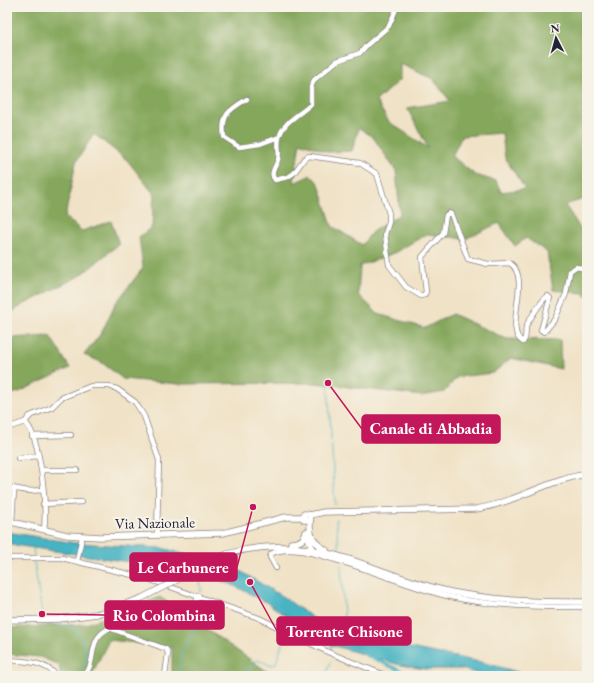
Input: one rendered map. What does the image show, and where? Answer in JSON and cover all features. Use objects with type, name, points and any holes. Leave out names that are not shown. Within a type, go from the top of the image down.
[{"type":"main road","name":"Via Nazionale","points":[[10,521],[44,530],[82,537],[222,533],[286,518],[307,518],[324,512],[476,509],[500,503],[552,484],[587,474]]},
{"type":"main road","points":[[238,551],[244,547],[259,544],[298,542],[304,538],[307,518]]},
{"type":"main road","points":[[307,518],[313,540],[323,548],[337,555]]},
{"type":"main road","points":[[306,532],[312,548]]},
{"type":"main road","points":[[7,620],[59,619],[97,614],[142,598],[227,554],[270,546],[312,548],[425,585],[470,595],[513,600],[587,602]]},
{"type":"street","points":[[397,7],[389,26],[360,53],[337,61],[314,80],[311,87],[311,104],[291,119],[279,137],[279,158],[273,173],[275,180],[288,177],[308,156],[360,163],[377,174],[389,214],[389,222],[385,234],[389,265],[406,287],[418,295],[424,295],[426,292],[422,257],[443,233],[447,213],[451,214],[468,259],[488,264],[506,262],[512,264],[517,271],[520,281],[516,315],[521,341],[525,340],[527,324],[543,298],[548,296],[550,298],[541,330],[544,332],[554,319],[566,294],[570,271],[576,267],[587,269]]},
{"type":"street","points":[[247,99],[228,110],[223,126],[224,137],[239,147],[260,144],[279,137]]},
{"type":"street","points":[[7,428],[25,422],[30,416],[52,407],[61,398],[91,386],[109,386],[117,389],[135,402],[140,408],[159,460],[157,536]]},
{"type":"street","points":[[25,422],[32,436],[41,470],[44,530]]},
{"type":"street","points":[[32,436],[71,435]]},
{"type":"street","points":[[18,458],[38,456]]},
{"type":"street","points":[[41,470],[77,470]]},
{"type":"street","points":[[7,487],[28,491],[43,490]]},
{"type":"street","points":[[10,521],[15,489]]},
{"type":"street","points":[[43,504],[82,502]]},
{"type":"street","points":[[77,561],[82,537]]},
{"type":"street","points":[[276,568],[270,557],[271,554],[281,550],[296,551],[315,554],[348,563],[410,585],[453,597],[483,603],[528,606],[587,607]]},
{"type":"street","points":[[7,558],[55,558],[77,561],[138,576],[259,618],[330,653],[387,676]]},
{"type":"street","points":[[84,676],[91,665],[97,637],[109,628],[134,612],[148,608],[155,609],[187,625],[192,625],[193,608],[199,596]]},
{"type":"street","points":[[109,628],[166,649],[168,653],[165,676]]},
{"type":"street","points":[[7,660],[38,663],[49,668],[57,676]]},
{"type":"green space","points":[[7,7],[587,7],[587,198],[565,205],[587,239],[587,297],[583,293],[553,290],[547,252],[526,238],[515,246],[499,223],[465,239],[427,234],[394,253],[360,266],[358,294],[378,314],[425,328],[452,314],[507,339],[560,340],[561,369],[511,358],[493,373],[457,377],[444,392],[422,396],[316,383],[179,384],[123,379],[101,362],[84,355],[102,332],[115,304],[143,268],[139,237],[152,227],[154,194],[127,160],[94,134],[76,162],[65,217],[82,231],[111,221],[119,244],[81,275],[21,306],[7,316]],"holes":[[[400,64],[433,79],[450,101],[407,108],[428,148],[389,122],[376,101],[400,79]],[[359,128],[373,137],[396,171],[400,214],[372,232],[362,245],[332,226],[319,184],[311,175],[294,183],[300,142],[328,152],[352,151]],[[502,133],[505,158],[525,189],[501,192],[496,181],[475,175],[452,156],[462,136]]]},
{"type":"green space","points":[[50,336],[70,368],[19,392],[7,395],[7,338]]},
{"type":"green space","points":[[160,597],[271,674],[280,676],[172,676],[172,647],[109,640],[91,676],[61,676],[59,665],[40,657],[7,654],[7,628],[86,624]]},
{"type":"water","points":[[7,532],[75,543],[160,548],[193,555],[235,568],[283,597],[329,629],[355,637],[485,663],[532,676],[485,676],[462,669],[426,669],[400,665],[328,644],[266,602],[231,584],[165,564],[123,561],[14,545],[7,542]]},
{"type":"waterway","points":[[328,383],[335,505]]},
{"type":"waterway","points":[[336,519],[339,552]]},
{"type":"waterway","points":[[33,548],[34,555]]},
{"type":"waterway","points":[[34,562],[42,614]]},
{"type":"waterway","points":[[341,565],[345,634]]},
{"type":"waterway","points":[[200,575],[201,592]]},
{"type":"waterway","points":[[288,629],[291,619]]},
{"type":"waterway","points":[[43,623],[73,627],[81,638],[86,656],[83,669],[79,676]]},
{"type":"waterway","points":[[178,676],[181,655],[195,629]]},
{"type":"waterway","points":[[246,676],[254,661],[257,660],[271,665],[276,663],[285,635]]},
{"type":"waterway","points":[[331,644],[331,651]]},
{"type":"waterway","points":[[366,655],[412,676]]},
{"type":"waterway","points":[[325,676],[331,661]]},
{"type":"place","name":"Canale di Abbadia","points":[[328,383]]},
{"type":"place","name":"Le Carbunere","points":[[253,507]]},
{"type":"place","name":"Torrente Chisone","points":[[250,582]]},
{"type":"place","name":"Rio Colombina","points":[[42,614]]}]
